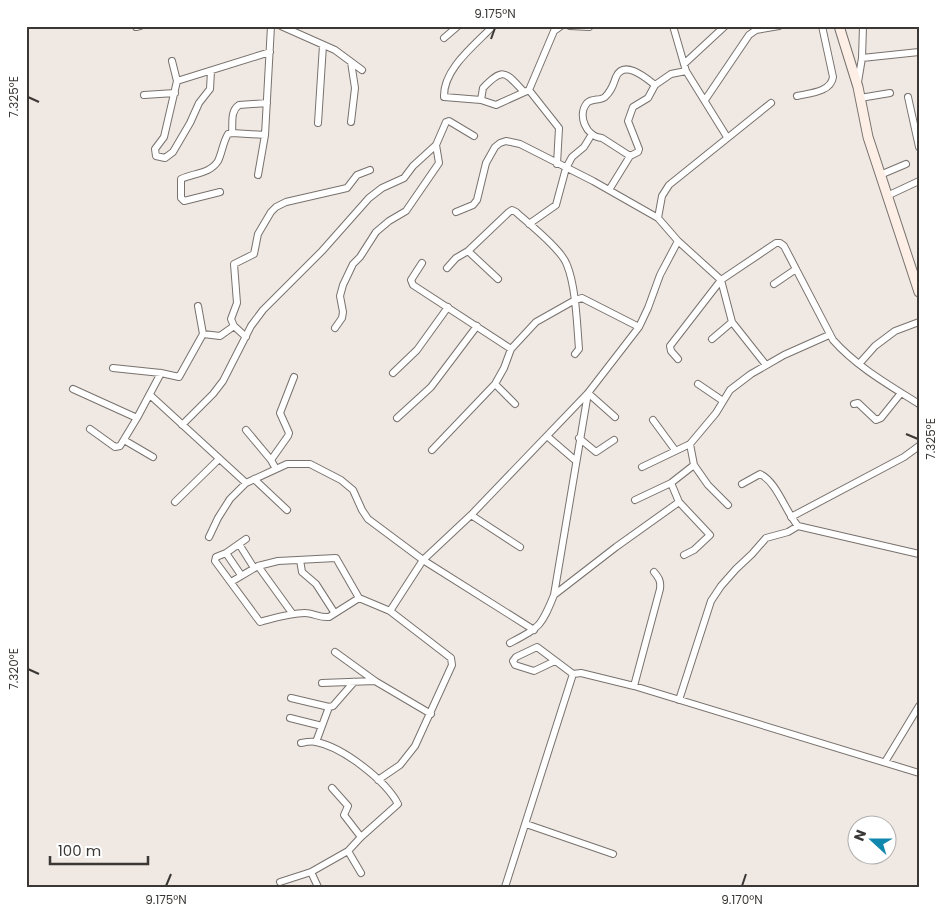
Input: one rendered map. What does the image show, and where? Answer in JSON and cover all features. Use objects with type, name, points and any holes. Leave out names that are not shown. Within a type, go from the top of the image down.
[{"type":"main road","points":[[839,26],[858,87],[868,137],[887,196],[915,271],[919,292]]},
{"type":"street","points":[[258,174],[265,135],[271,26]]},
{"type":"street","points":[[281,26],[335,50],[362,70]]},
{"type":"street","points":[[444,38],[458,26]]},
{"type":"street","points":[[493,26],[462,56],[448,81],[443,95],[446,99],[482,100],[496,105],[526,91],[554,31],[561,26]]},
{"type":"street","points":[[570,26],[589,27]]},
{"type":"street","points":[[673,26],[685,68],[728,137]]},
{"type":"street","points":[[610,190],[630,156],[638,152],[639,149],[628,121],[633,108],[648,98],[655,85],[671,74],[685,68],[725,26]]},
{"type":"street","points":[[705,100],[748,35],[755,28],[779,26]]},
{"type":"street","points":[[797,96],[828,88],[832,84],[833,77],[822,26]]},
{"type":"street","points":[[858,87],[862,58],[863,26]]},
{"type":"street","points":[[318,123],[323,45]]},
{"type":"street","points":[[177,82],[270,52]]},
{"type":"street","points":[[862,58],[919,52]]},
{"type":"street","points":[[172,61],[177,82],[164,137],[155,149],[156,156],[160,158],[165,158],[173,152],[199,103],[210,89],[211,71]]},
{"type":"street","points":[[351,62],[355,88],[351,122]]},
{"type":"street","points":[[630,156],[602,138],[597,138],[586,128],[582,119],[588,102],[593,99],[599,100],[604,98],[613,88],[616,76],[622,70],[628,69],[642,74],[655,85]]},
{"type":"street","points":[[482,100],[483,88],[499,74],[507,74],[526,91],[559,128],[557,164]]},
{"type":"street","points":[[144,95],[175,93]]},
{"type":"street","points":[[860,98],[890,94]]},
{"type":"street","points":[[908,97],[919,147]]},
{"type":"street","points":[[232,133],[233,112],[236,107],[267,102]]},
{"type":"street","points":[[658,218],[662,196],[669,185],[772,103]]},
{"type":"street","points":[[182,425],[213,394],[223,381],[246,336],[263,310],[322,251],[369,198],[382,188],[404,178],[413,166],[436,145],[446,122],[449,121],[474,136]]},
{"type":"street","points":[[220,192],[184,201],[181,198],[180,183],[184,178],[214,166],[228,134],[265,135]]},
{"type":"street","points":[[529,224],[556,205],[566,168],[572,156],[584,147],[592,134]]},
{"type":"street","points":[[456,212],[473,206],[478,200],[486,163],[495,147],[500,142],[506,141],[520,144],[610,190],[658,218],[678,241],[722,280],[732,322],[766,365]]},
{"type":"street","points":[[336,328],[342,318],[343,312],[340,296],[348,273],[376,232],[389,221],[406,211],[419,194],[439,163],[436,145]]},
{"type":"street","points":[[880,175],[906,164]]},
{"type":"street","points":[[246,336],[234,326],[231,319],[237,304],[234,264],[254,254],[258,234],[271,212],[286,202],[347,188],[357,175],[370,170]]},
{"type":"street","points":[[887,196],[919,181]]},
{"type":"street","points":[[447,268],[512,210],[560,253],[567,264],[575,300],[579,349],[575,354]]},
{"type":"street","points":[[390,611],[424,560],[471,515],[588,393],[638,327],[648,308],[660,275],[678,241]]},
{"type":"street","points":[[678,359],[671,351],[670,346],[722,280],[776,243],[780,243],[784,246],[829,335],[844,352],[859,364],[919,404]]},
{"type":"street","points":[[468,251],[498,279]]},
{"type":"street","points":[[422,263],[411,283],[511,349]]},
{"type":"street","points":[[774,284],[796,269]]},
{"type":"street","points":[[432,450],[495,384],[504,368],[511,349],[536,322],[575,300],[584,299],[638,327]]},
{"type":"street","points":[[113,368],[181,376],[203,334],[198,306]]},
{"type":"street","points":[[393,373],[417,350],[448,307]]},
{"type":"street","points":[[712,339],[732,322]]},
{"type":"street","points":[[859,364],[874,346],[895,331],[919,322]]},
{"type":"street","points":[[203,334],[220,336],[234,326]]},
{"type":"street","points":[[397,418],[431,387],[477,326]]},
{"type":"street","points":[[642,467],[690,444],[716,413],[730,390],[752,374],[784,355],[829,335]]},
{"type":"street","points":[[90,430],[115,446],[120,446],[150,395],[160,373]]},
{"type":"street","points":[[271,460],[289,433],[280,412],[294,377]]},
{"type":"street","points":[[495,384],[515,404]]},
{"type":"street","points":[[698,384],[723,402]]},
{"type":"street","points":[[73,389],[137,418]]},
{"type":"street","points":[[854,404],[858,403],[876,420],[881,418],[901,392]]},
{"type":"street","points":[[588,393],[615,417]]},
{"type":"street","points":[[510,643],[534,630],[545,617],[554,595],[588,393]]},
{"type":"street","points":[[150,395],[246,483]]},
{"type":"street","points":[[653,420],[675,450]]},
{"type":"street","points":[[246,430],[271,460],[276,469]]},
{"type":"street","points":[[547,436],[576,461]]},
{"type":"street","points":[[580,438],[596,452],[614,440]]},
{"type":"street","points":[[124,440],[153,456]]},
{"type":"street","points":[[690,444],[694,465],[708,485],[728,505]]},
{"type":"street","points":[[790,517],[904,457],[919,446]]},
{"type":"street","points":[[175,502],[219,459]]},
{"type":"street","points":[[209,537],[218,518],[230,500],[246,483],[286,464],[310,464],[341,480],[353,490],[368,519],[424,560],[534,630]]},
{"type":"street","points":[[635,500],[671,483],[694,465]]},
{"type":"street","points":[[742,484],[760,474],[763,475],[771,482],[790,517],[798,526],[919,554]]},
{"type":"street","points":[[254,479],[287,510]]},
{"type":"street","points":[[671,483],[679,502],[710,535],[694,550],[684,555]]},
{"type":"street","points":[[554,595],[616,547],[679,502]]},
{"type":"street","points":[[471,515],[520,547]]},
{"type":"street","points":[[680,700],[711,601],[720,586],[766,538],[788,532],[798,526]]},
{"type":"street","points":[[246,539],[226,554],[216,557],[215,561],[260,622],[292,613],[307,613],[324,618],[329,617],[334,612],[360,598]]},
{"type":"street","points":[[239,544],[292,613]]},
{"type":"street","points":[[226,554],[240,575]]},
{"type":"street","points":[[231,582],[256,567],[278,560],[336,558],[360,598],[390,611],[453,661],[431,714],[415,746],[400,765],[378,780]]},
{"type":"street","points":[[300,560],[302,572],[316,584],[334,612]]},
{"type":"street","points":[[634,686],[660,589],[659,577],[654,572]]},
{"type":"street","points":[[555,660],[534,671],[515,665],[513,661],[516,657],[536,647],[555,660],[573,674]]},
{"type":"street","points":[[335,652],[375,681],[431,714]]},
{"type":"street","points":[[573,674],[581,672],[634,686],[919,773]]},
{"type":"street","points":[[505,887],[573,674]]},
{"type":"street","points":[[322,683],[375,681]]},
{"type":"street","points":[[291,698],[329,707],[336,704],[354,682]]},
{"type":"street","points":[[886,762],[919,706]]},
{"type":"street","points":[[316,742],[329,707]]},
{"type":"street","points":[[290,718],[322,726]]},
{"type":"street","points":[[280,882],[311,872],[348,851],[360,837],[398,804],[378,780],[342,752],[316,742],[301,743]]},
{"type":"street","points":[[332,788],[348,806],[344,815],[360,837]]},
{"type":"street","points":[[526,824],[613,854]]},
{"type":"street","points":[[348,851],[361,873]]},
{"type":"street","points":[[311,872],[318,887]]}]
